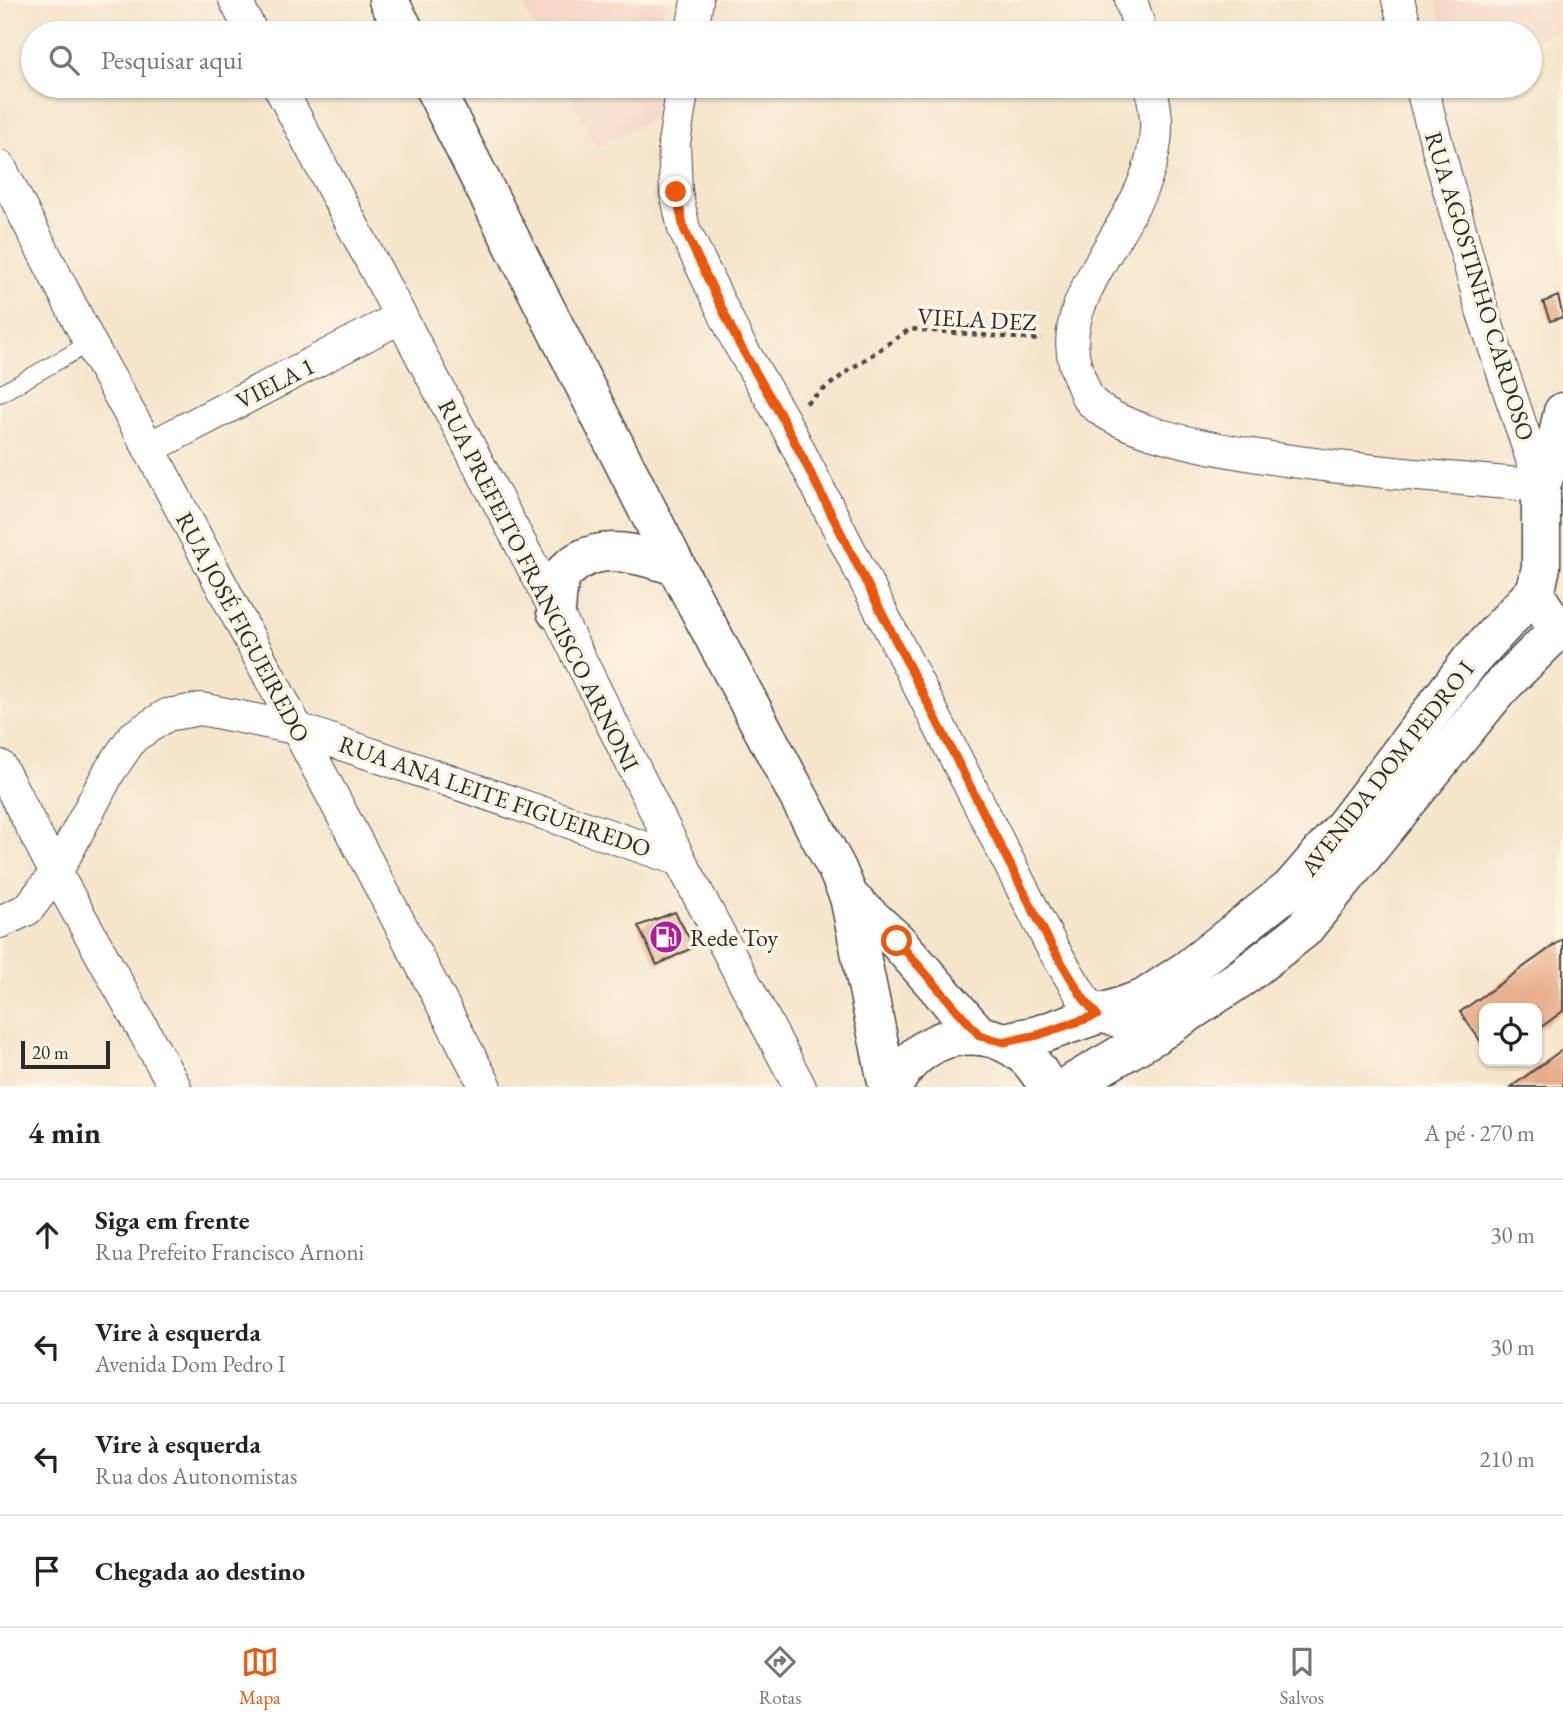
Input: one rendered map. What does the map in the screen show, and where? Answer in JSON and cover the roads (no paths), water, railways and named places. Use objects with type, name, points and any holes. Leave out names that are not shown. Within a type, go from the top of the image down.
[{"type":"main road","points":[[388,0],[399,21]]},
{"type":"main road","points":[[439,98],[676,566],[837,869],[849,897],[890,1087]]},
{"type":"main road","points":[[1563,412],[1557,439],[1542,608],[1563,624]]},
{"type":"main road","points":[[556,611],[561,577],[573,564],[590,554],[608,551],[633,553],[676,566]]},
{"type":"main road","name":"AVENIDA DOM PEDRO I","points":[[992,1039],[1038,1035],[1143,999],[1188,969],[1291,888],[1342,829],[1471,660],[1546,569]]},
{"type":"main road","name":"AVENIDA DOM PEDRO I","points":[[1066,1087],[1158,1033],[1244,976],[1303,930],[1498,690],[1563,624]]},
{"type":"main road","points":[[849,897],[897,941],[992,1039],[1024,1055],[1041,1073],[1047,1087]]},
{"type":"main road","points":[[890,1087],[915,1055],[934,1043],[957,1036],[992,1039]]},
{"type":"street","points":[[235,0],[246,21]]},
{"type":"street","points":[[694,21],[697,0]]},
{"type":"street","points":[[1131,0],[1137,21]]},
{"type":"street","points":[[1398,0],[1403,21]]},
{"type":"street","name":"RUA PREFEITO FRANCISCO ARNONI","points":[[285,98],[556,611],[680,860],[801,1086]]},
{"type":"street","points":[[681,98],[674,143],[676,192],[684,229],[738,342],[784,421],[1052,947],[1083,998],[1097,1015],[1158,1033]]},
{"type":"street","points":[[1152,98],[1156,128],[1151,163],[1137,197],[1090,282],[1079,308],[1071,342],[1075,368],[1088,399],[1116,420],[1184,443],[1321,465],[1459,480],[1552,500]]},
{"type":"street","name":"RUA AGOSTINHO CARDOSO","points":[[1424,98],[1482,310],[1552,500]]},
{"type":"street","name":"RUA JOSÉ FIGUEIREDO","points":[[0,167],[90,342],[149,448],[486,1087]]},
{"type":"street","name":"VIELA 1","points":[[149,448],[401,317]]},
{"type":"street","name":"RUA ANA LEITE FIGUEIREDO","points":[[0,922],[28,909],[56,873],[108,772],[133,737],[167,715],[201,709],[295,728],[680,860]]},
{"type":"street","points":[[0,766],[175,1087]]},
{"type":"lane","points":[[0,394],[90,342]]},
{"type":"place","name":"Rede Toy","points":[[666,937]]}]
